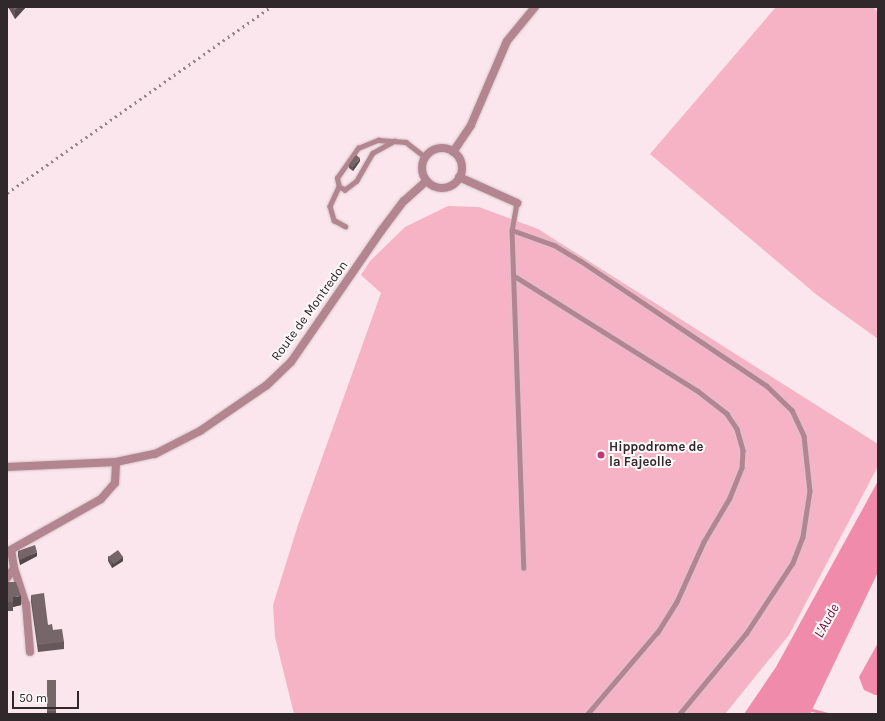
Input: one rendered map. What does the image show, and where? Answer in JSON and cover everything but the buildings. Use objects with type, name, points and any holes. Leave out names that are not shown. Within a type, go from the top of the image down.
[{"type":"street","points":[[453,152],[471,125],[507,41],[535,7]]},
{"type":"street","points":[[440,148],[453,152],[461,164],[459,177],[444,188],[426,181],[422,164],[425,157],[440,148]]},
{"type":"street","points":[[459,177],[517,204]]},
{"type":"street","name":"Route de Montredon","points":[[7,467],[116,462],[177,445],[267,385],[291,362],[404,201],[426,181]]},
{"type":"street","points":[[30,652],[26,604],[9,551],[101,499],[115,483],[116,462]]},
{"type":"street","points":[[7,578],[14,568]]},
{"type":"lane","points":[[345,226],[334,220],[330,206],[339,187],[337,178],[358,148],[378,140],[406,142],[425,157]]},
{"type":"lane","points":[[339,187],[346,190],[357,181],[373,153],[395,141]]},
{"type":"lane","points":[[517,204],[512,230],[516,277],[524,568]]},
{"type":"lane","points":[[512,230],[554,245],[581,261],[754,377],[780,395],[799,423],[808,452],[810,491],[803,537],[793,563],[746,633],[680,714]]},
{"type":"lane","points":[[516,277],[698,390],[727,414],[737,429],[743,450],[742,468],[730,498],[704,542],[677,602],[658,632],[588,714]]},
{"type":"shaded area","points":[[776,7],[873,7],[878,12],[878,339],[817,295],[650,154]]},
{"type":"shaded area","name":"Hippodrome de la Fajeolle","points":[[448,206],[479,207],[538,229],[878,444],[878,466],[789,635],[725,714],[294,714],[275,637],[273,605],[298,525],[381,293],[361,275],[370,261],[405,227]]},
{"type":"water","name":"L'Aude","points":[[878,481],[878,572],[810,714],[744,714],[776,667]]},
{"type":"water","points":[[878,643],[878,695],[875,695],[864,690],[859,677]]},
{"type":"waterway","points":[[809,709],[828,714]]},
{"type":"railway","points":[[7,193],[271,7]]},
{"type":"place","name":"Hippodrome de la Fajeolle","points":[[601,455]]}]
